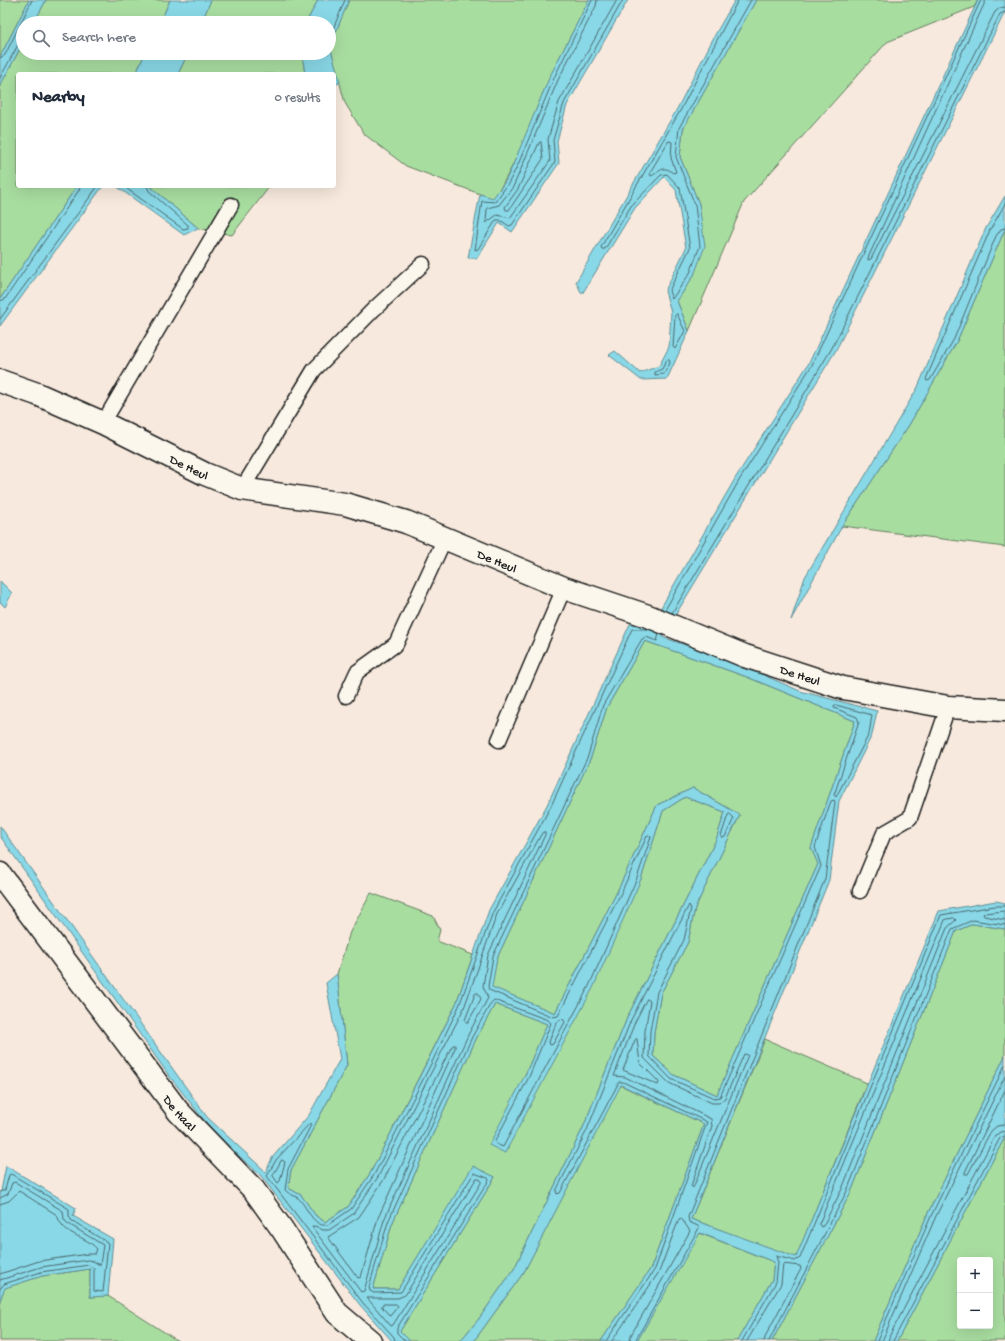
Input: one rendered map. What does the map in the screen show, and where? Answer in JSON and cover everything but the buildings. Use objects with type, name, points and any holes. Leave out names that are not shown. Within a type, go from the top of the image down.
[{"type":"street","name":"De Heul","points":[[0,382],[37,394],[103,423],[204,474],[242,489],[345,504],[406,522],[564,588],[648,616],[745,656],[843,688],[948,706],[1005,710]]},
{"type":"street","name":"De Haal","points":[[0,874],[178,1111],[254,1190],[338,1313],[370,1341]]},
{"type":"lane","points":[[103,423],[230,205]]},
{"type":"lane","points":[[242,489],[314,370],[373,310],[423,264]]},
{"type":"lane","points":[[346,696],[357,672],[396,644],[445,538]]},
{"type":"lane","points":[[499,740],[564,588]]},
{"type":"lane","points":[[860,891],[884,833],[910,818],[948,706]]},
{"type":"green space","points":[[0,0],[29,0],[21,16],[16,16],[16,26],[0,57]]},
{"type":"green space","points":[[46,0],[170,0],[163,16],[38,16]]},
{"type":"green space","points":[[211,0],[318,0],[310,16],[204,16]]},
{"type":"green space","points":[[349,0],[589,0],[543,92],[524,140],[510,170],[493,199],[406,166],[364,134],[345,103],[334,60],[336,60],[336,31]]},
{"type":"green space","points":[[756,0],[978,0],[974,7],[887,42],[744,202],[689,331],[677,301],[694,275],[699,204],[680,157],[683,129]]},
{"type":"green space","points":[[16,56],[16,60],[142,60],[137,72],[16,72],[16,188],[76,188],[0,299],[0,86]]},
{"type":"green space","points":[[185,60],[303,60],[305,72],[179,72]]},
{"type":"green space","points":[[152,188],[268,188],[232,235],[198,228]]},
{"type":"green space","points":[[1005,229],[1005,547],[842,526],[909,425],[957,341]]},
{"type":"green space","points":[[645,641],[747,677],[855,721],[811,848],[818,864],[717,1095],[674,1075],[653,1056],[654,1032],[661,993],[688,942],[695,908],[740,815],[693,788],[657,805],[617,892],[555,1013],[491,987],[497,958],[591,757],[607,707]]},
{"type":"green space","points":[[685,797],[725,812],[716,840],[627,1018],[583,1128],[514,1269],[478,1320],[460,1341],[410,1341],[400,1331],[495,1177],[473,1167],[398,1289],[373,1289],[392,1224],[476,1039],[495,1004],[547,1024],[525,1075],[641,879],[663,811]]},
{"type":"green space","points":[[371,893],[433,916],[440,930],[437,941],[473,955],[456,1004],[371,1172],[348,1207],[325,1222],[316,1216],[301,1195],[288,1188],[291,1170],[347,1065],[337,974],[350,932]]},
{"type":"green space","points":[[973,924],[1005,929],[1005,1056],[928,1213],[873,1341],[772,1341],[851,1192],[956,931]]},
{"type":"green space","points":[[765,1039],[867,1083],[796,1258],[691,1219]]},
{"type":"green space","points":[[620,1085],[704,1124],[651,1268],[601,1341],[474,1341],[524,1272]]},
{"type":"green space","points":[[1005,1137],[1005,1341],[897,1341]]},
{"type":"green space","points":[[699,1233],[774,1262],[772,1280],[737,1341],[637,1341]]},
{"type":"green space","points":[[90,1269],[90,1297],[108,1296],[178,1341],[0,1341],[0,1300],[4,1288],[42,1276]]},
{"type":"water","points":[[29,0],[46,0],[38,16],[21,16]]},
{"type":"water","points":[[170,0],[211,0],[204,16],[163,16]]},
{"type":"water","points":[[318,0],[349,0],[336,31],[336,16],[310,16]]},
{"type":"water","points":[[589,0],[628,0],[567,105],[557,141],[559,163],[512,232],[499,223],[477,258],[468,258],[480,194],[493,198],[505,182],[550,76]]},
{"type":"water","points":[[735,0],[756,0],[683,129],[680,157],[699,204],[705,246],[694,275],[677,301],[689,331],[667,379],[641,380],[609,355],[615,351],[640,373],[659,366],[669,347],[671,312],[665,291],[686,248],[676,190],[664,177],[635,208],[582,294],[576,282],[677,109],[716,33]]},
{"type":"water","points":[[978,0],[1005,0],[1005,12],[836,350],[662,637],[729,660],[800,691],[877,711],[872,735],[839,801],[829,880],[691,1219],[796,1257],[939,911],[996,901],[1005,903],[1005,929],[973,924],[956,931],[851,1192],[772,1341],[737,1341],[772,1280],[774,1262],[700,1233],[637,1341],[601,1341],[651,1268],[704,1124],[621,1085],[524,1272],[474,1341],[460,1341],[478,1320],[514,1269],[583,1128],[627,1018],[716,840],[725,812],[685,797],[663,811],[641,879],[593,988],[505,1153],[489,1145],[525,1075],[547,1024],[495,1004],[476,1039],[392,1224],[373,1289],[398,1289],[473,1166],[495,1177],[400,1331],[410,1341],[392,1341],[360,1305],[261,1176],[215,1134],[170,1077],[0,836],[0,826],[207,1117],[266,1172],[272,1158],[309,1115],[340,1059],[326,983],[337,974],[347,1065],[291,1170],[288,1188],[301,1195],[316,1216],[325,1222],[348,1207],[371,1172],[456,1004],[489,910],[547,805],[630,624],[651,625],[736,477],[809,363]],"holes":[[[645,641],[747,677],[855,721],[811,848],[818,864],[717,1095],[674,1075],[653,1056],[654,1032],[661,993],[688,942],[695,908],[740,815],[693,788],[657,805],[617,892],[555,1013],[492,987],[497,958],[591,757],[607,707]]]},
{"type":"water","points":[[16,26],[16,56],[0,86],[0,57]]},
{"type":"water","points":[[142,60],[185,60],[179,72],[137,72]]},
{"type":"water","points":[[303,60],[334,60],[340,82],[336,85],[336,72],[305,72]]},
{"type":"water","points":[[76,188],[102,188],[0,326],[0,299]]},
{"type":"water","points":[[119,188],[152,188],[198,228],[184,235]]},
{"type":"water","points":[[1005,196],[1005,229],[957,341],[909,425],[842,526],[791,620],[805,577],[918,387],[986,228]]},
{"type":"water","points":[[0,581],[12,593],[5,607],[0,602]]},
{"type":"water","points":[[1005,1056],[1005,1137],[897,1341],[873,1341],[928,1213]]},
{"type":"water","points":[[6,1166],[76,1208],[73,1216],[113,1239],[108,1296],[90,1297],[90,1269],[42,1276],[5,1288],[0,1300],[0,1196]]}]
